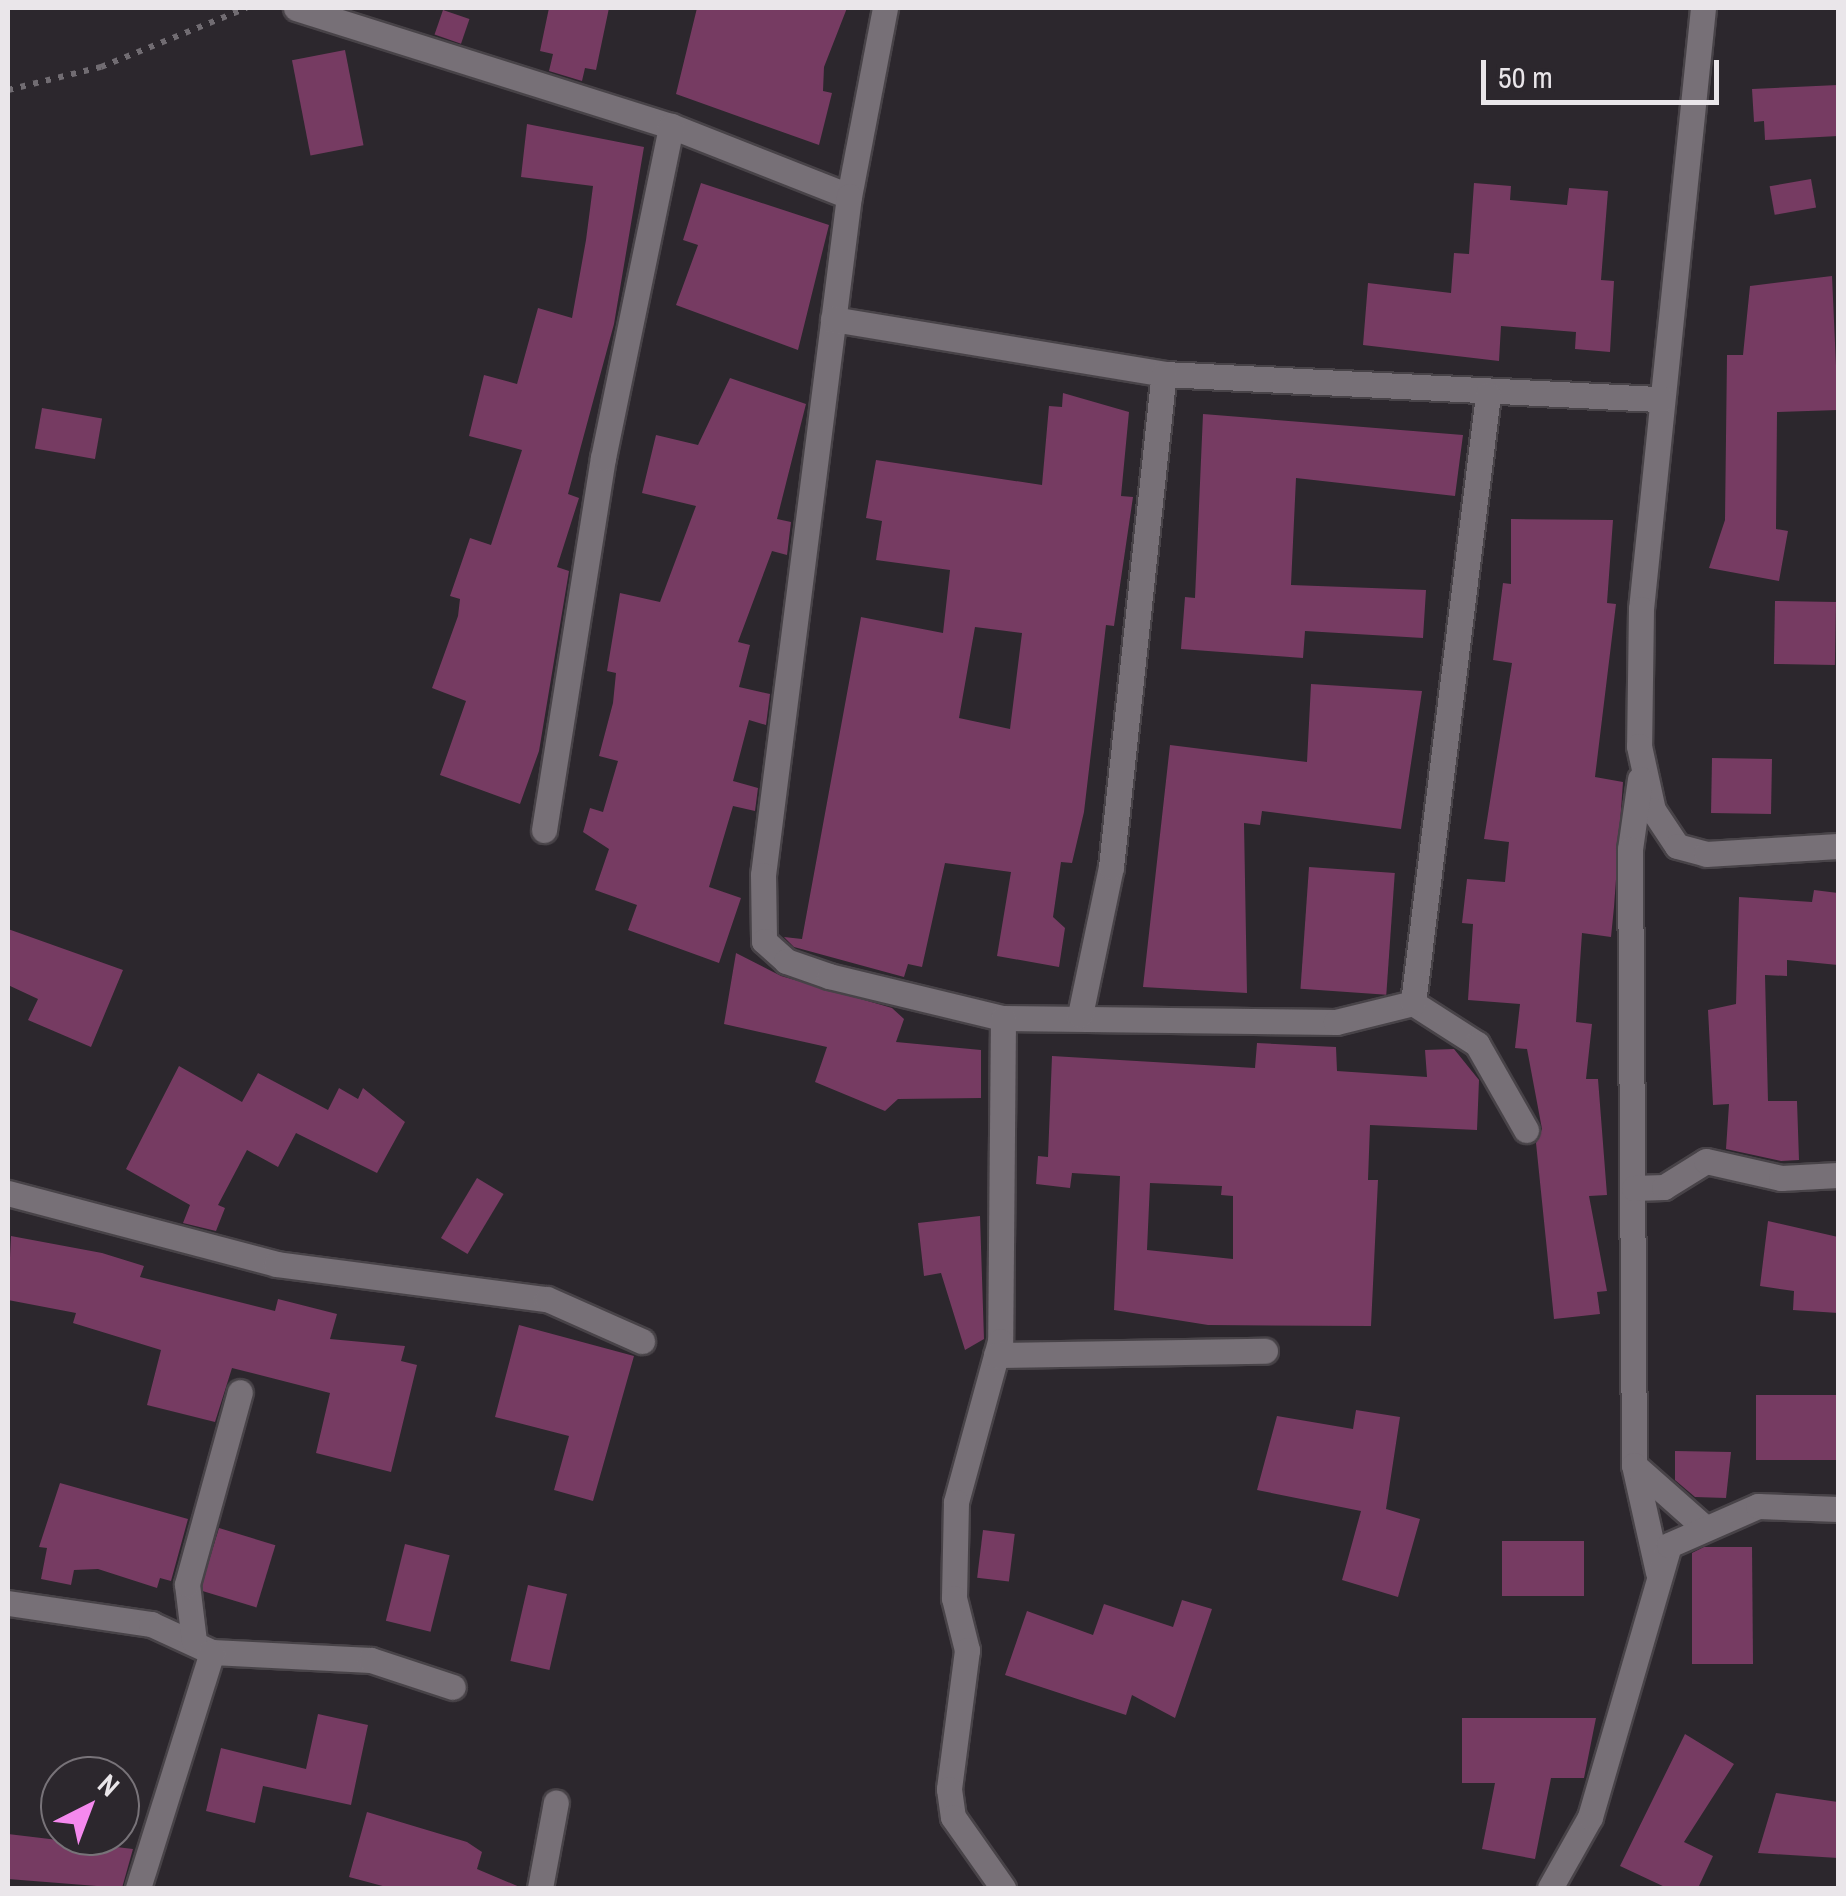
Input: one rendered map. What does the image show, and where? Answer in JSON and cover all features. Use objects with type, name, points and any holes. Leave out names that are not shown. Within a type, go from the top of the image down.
[{"type":"street","points":[[296,8],[672,126],[848,196]]},
{"type":"street","points":[[885,8],[848,196],[764,875],[764,942],[829,976],[1003,1018],[1080,1015],[1336,1022],[1413,1002],[1477,1044],[1526,1130]]},
{"type":"street","points":[[1658,1572],[1634,1465],[1630,849],[1642,759],[1641,608],[1704,8]]},
{"type":"street","points":[[544,830],[603,458],[672,126]]},
{"type":"street","points":[[833,319],[1164,374],[1488,394],[1662,400]]},
{"type":"street","points":[[1080,1015],[1111,867],[1164,374]]},
{"type":"street","points":[[1413,1002],[1488,394]]},
{"type":"street","points":[[1642,759],[1654,810],[1677,846],[1706,854],[1838,846]]},
{"type":"street","points":[[1003,1018],[996,1355],[956,1502],[954,1598],[967,1650],[948,1789],[953,1817],[1003,1888]]},
{"type":"street","points":[[1634,1188],[1664,1187],[1706,1161],[1781,1178],[1838,1174]]},
{"type":"street","points":[[8,1193],[276,1264],[546,1299],[642,1340]]},
{"type":"street","points":[[996,1355],[1265,1352]]},
{"type":"street","points":[[138,1888],[203,1646],[187,1584],[240,1392]]},
{"type":"street","points":[[1634,1465],[1704,1527]]},
{"type":"street","points":[[1550,1888],[1590,1817],[1636,1680],[1658,1572],[1669,1545],[1758,1506],[1838,1509]]},
{"type":"street","points":[[8,1603],[151,1624],[203,1646],[371,1660],[453,1687]]},
{"type":"street","points":[[540,1888],[556,1802]]},
{"type":"path","points":[[8,90],[102,67],[246,8]]},
{"type":"building","points":[[549,8],[609,8],[596,70],[585,68],[582,81],[549,71],[553,54],[540,51]]},
{"type":"building","points":[[697,8],[847,8],[824,67],[823,91],[832,93],[819,145],[676,94]]},
{"type":"building","points":[[443,10],[469,19],[461,44],[435,35]]},
{"type":"building","points":[[345,50],[364,145],[311,156],[292,60]]},
{"type":"building","points":[[1838,85],[1838,136],[1765,140],[1764,121],[1754,122],[1752,89]]},
{"type":"building","points":[[527,124],[644,147],[614,324],[568,494],[579,498],[557,567],[569,571],[539,751],[520,804],[440,775],[466,701],[432,688],[458,616],[460,599],[450,596],[470,538],[491,545],[522,450],[469,436],[484,375],[517,384],[538,308],[572,318],[586,240],[593,186],[521,177]]},
{"type":"building","points":[[1811,179],[1816,208],[1775,215],[1770,186]]},
{"type":"building","points":[[701,183],[829,225],[798,350],[676,305],[698,245],[683,240]]},
{"type":"building","points":[[1474,183],[1511,186],[1510,200],[1567,205],[1569,188],[1608,191],[1601,280],[1614,281],[1610,352],[1575,349],[1576,332],[1501,326],[1499,361],[1363,345],[1368,283],[1451,293],[1454,253],[1469,254]]},
{"type":"building","points":[[1832,276],[1838,410],[1777,412],[1776,529],[1788,531],[1779,581],[1709,568],[1725,520],[1727,355],[1743,355],[1750,286]]},
{"type":"building","points":[[730,378],[806,404],[777,519],[791,522],[787,555],[772,551],[738,642],[750,645],[739,687],[770,694],[766,725],[749,720],[733,781],[758,788],[755,811],[733,806],[709,887],[741,898],[719,963],[628,930],[637,905],[595,890],[609,849],[583,832],[590,808],[603,812],[618,761],[599,756],[613,703],[616,673],[607,671],[620,593],[660,602],[696,506],[642,493],[656,435],[698,445]]},
{"type":"building","points":[[1063,393],[1129,412],[1121,496],[1133,497],[1114,626],[1106,625],[1084,812],[1072,863],[1061,862],[1053,917],[1065,928],[1059,967],[997,956],[1011,872],[945,863],[922,967],[908,964],[904,977],[794,947],[784,937],[802,939],[861,617],[943,633],[950,570],[876,560],[882,521],[866,518],[876,460],[1042,485],[1049,406],[1062,407]],"holes":[[[975,627],[1022,633],[1010,729],[959,718]]]},
{"type":"building","points":[[42,408],[102,419],[95,459],[35,448]]},
{"type":"building","points":[[1203,414],[1463,435],[1455,496],[1296,478],[1291,585],[1426,590],[1423,638],[1305,631],[1303,658],[1181,649],[1185,597],[1195,598]]},
{"type":"building","points":[[1511,519],[1613,520],[1607,603],[1616,604],[1595,777],[1623,782],[1614,907],[1611,937],[1582,933],[1576,1022],[1592,1024],[1586,1079],[1598,1079],[1607,1195],[1589,1196],[1607,1291],[1597,1292],[1600,1314],[1554,1319],[1536,1143],[1542,1129],[1527,1049],[1515,1048],[1520,1004],[1468,1000],[1473,924],[1462,923],[1467,879],[1505,882],[1509,842],[1484,839],[1512,663],[1493,660],[1503,583],[1511,584]]},
{"type":"building","points":[[1775,601],[1836,602],[1835,665],[1774,664]]},
{"type":"building","points":[[1311,684],[1422,691],[1401,829],[1262,811],[1260,825],[1244,823],[1247,993],[1143,987],[1170,745],[1307,762]]},
{"type":"building","points":[[1712,758],[1772,759],[1771,814],[1711,813]]},
{"type":"building","points":[[1309,867],[1395,873],[1386,995],[1300,989]]},
{"type":"building","points":[[1814,890],[1838,893],[1838,965],[1787,960],[1787,976],[1765,975],[1768,1101],[1797,1101],[1799,1160],[1781,1161],[1726,1149],[1729,1104],[1713,1105],[1708,1010],[1736,1004],[1739,897],[1812,902]]},
{"type":"building","points":[[8,929],[123,970],[91,1047],[28,1020],[38,999],[8,985]]},
{"type":"building","points":[[736,953],[781,976],[892,1008],[904,1019],[896,1042],[981,1050],[981,1098],[898,1099],[885,1111],[815,1082],[827,1047],[724,1024]]},
{"type":"building","points":[[1257,1043],[1336,1047],[1337,1071],[1427,1077],[1425,1050],[1454,1049],[1479,1080],[1477,1130],[1370,1125],[1368,1180],[1378,1180],[1371,1326],[1208,1325],[1114,1310],[1120,1176],[1072,1173],[1070,1188],[1036,1184],[1038,1156],[1048,1157],[1052,1056],[1255,1068]],"holes":[[[1150,1183],[1222,1186],[1221,1195],[1233,1196],[1233,1259],[1147,1250]]]},
{"type":"building","points":[[179,1066],[242,1102],[258,1073],[328,1110],[339,1088],[358,1099],[363,1088],[405,1122],[377,1173],[296,1133],[278,1167],[247,1150],[218,1205],[225,1208],[216,1231],[183,1223],[190,1205],[126,1169]]},
{"type":"building","points":[[477,1178],[504,1194],[468,1254],[441,1238]]},
{"type":"building","points":[[980,1216],[984,1339],[965,1350],[941,1273],[924,1276],[918,1223]]},
{"type":"building","points":[[1768,1221],[1838,1237],[1838,1313],[1793,1310],[1794,1291],[1760,1286]]},
{"type":"building","points":[[11,1236],[102,1253],[144,1266],[140,1277],[275,1311],[278,1299],[337,1314],[330,1339],[405,1346],[401,1361],[417,1365],[391,1472],[316,1453],[330,1393],[232,1368],[215,1422],[147,1405],[161,1350],[73,1323],[76,1313],[8,1300]]},
{"type":"building","points":[[519,1325],[634,1356],[593,1501],[554,1490],[569,1436],[495,1417]]},
{"type":"building","points":[[1756,1395],[1838,1395],[1838,1460],[1756,1460]]},
{"type":"building","points":[[1356,1410],[1400,1417],[1386,1509],[1420,1519],[1398,1597],[1342,1580],[1361,1511],[1257,1490],[1277,1416],[1353,1429]]},
{"type":"building","points":[[1675,1451],[1731,1452],[1726,1498],[1695,1497],[1675,1480]]},
{"type":"building","points":[[60,1483],[188,1519],[171,1581],[160,1578],[157,1588],[98,1569],[74,1570],[71,1585],[41,1579],[47,1548],[39,1547]]},
{"type":"building","points":[[219,1528],[275,1545],[256,1607],[200,1590]]},
{"type":"building","points":[[983,1530],[1015,1534],[1009,1582],[977,1578]]},
{"type":"building","points":[[1502,1541],[1584,1541],[1584,1596],[1502,1596]]},
{"type":"building","points":[[405,1544],[450,1555],[431,1632],[386,1621]]},
{"type":"building","points":[[1704,1547],[1752,1547],[1753,1664],[1692,1664],[1692,1553]]},
{"type":"building","points":[[528,1585],[567,1594],[549,1670],[510,1661]]},
{"type":"building","points":[[1182,1600],[1212,1609],[1175,1718],[1132,1695],[1126,1715],[1005,1675],[1027,1611],[1093,1635],[1104,1604],[1173,1627]]},
{"type":"building","points":[[318,1714],[368,1725],[351,1805],[263,1786],[255,1823],[206,1811],[221,1748],[306,1769]]},
{"type":"building","points":[[1462,1718],[1596,1718],[1584,1778],[1551,1778],[1535,1859],[1482,1849],[1495,1783],[1462,1783]]},
{"type":"building","points":[[1685,1734],[1734,1764],[1684,1842],[1713,1856],[1698,1888],[1667,1888],[1620,1866]]},
{"type":"building","points":[[1776,1793],[1838,1802],[1838,1858],[1758,1853]]},
{"type":"building","points":[[367,1812],[467,1842],[482,1852],[477,1869],[522,1888],[390,1888],[349,1877]]},
{"type":"building","points":[[8,1834],[40,1838],[40,1856],[131,1856],[122,1888],[8,1879]]}]
